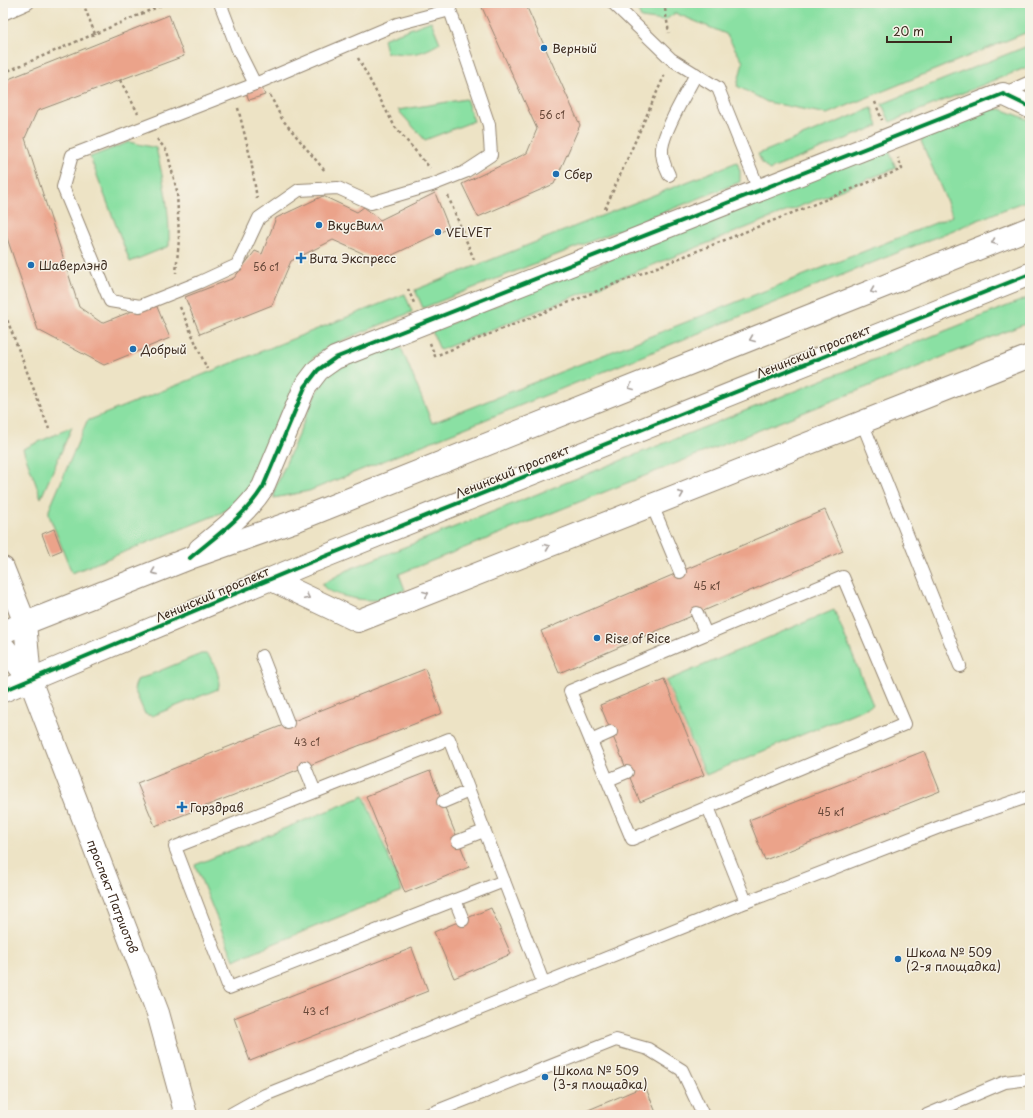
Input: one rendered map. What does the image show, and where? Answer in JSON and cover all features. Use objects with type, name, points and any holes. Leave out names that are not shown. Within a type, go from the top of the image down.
[{"type":"street","points":[[190,558],[244,512],[254,500],[263,487],[306,387],[318,370],[335,358],[1003,94],[1030,107]]},
{"type":"street","points":[[3,632],[190,558],[292,522],[1030,228]]},
{"type":"street","name":"Ленинский проспект","points":[[3,691],[272,580],[318,559],[1030,274]]},
{"type":"street","points":[[272,580],[358,621],[1030,356]]},
{"type":"street","name":"проспект Патриотов","points":[[3,568],[25,623],[30,680],[158,1014],[186,1115]]},
{"type":"street","name":"проспект Патриотов","points":[[3,646],[30,680]]},
{"type":"lane","points":[[3,14],[28,3]]},
{"type":"lane","points":[[220,3],[238,50],[259,82]]},
{"type":"lane","points":[[614,3],[671,59],[718,88],[759,190]]},
{"type":"lane","points":[[450,10],[489,125],[491,154],[465,172],[432,185],[371,203],[338,188],[299,190],[259,218],[236,265],[200,282],[140,306],[110,301],[63,187],[72,156],[259,82],[397,24],[450,10]]},
{"type":"lane","points":[[669,175],[663,162],[662,149],[665,137],[696,74]]},
{"type":"lane","points":[[1003,94],[1030,82]]},
{"type":"lane","points":[[862,422],[960,666]]},
{"type":"lane","points":[[652,505],[680,572]]},
{"type":"lane","points":[[843,577],[905,724],[632,839],[570,691],[706,634],[843,577]]},
{"type":"lane","points":[[698,613],[706,634]]},
{"type":"lane","points":[[262,656],[288,723]]},
{"type":"lane","points":[[591,741],[611,732]]},
{"type":"lane","points":[[504,881],[229,988],[175,847],[449,739],[484,831],[504,881],[543,982]]},
{"type":"lane","points":[[305,767],[315,792]]},
{"type":"lane","points":[[608,780],[628,772]]},
{"type":"lane","points":[[443,802],[469,791]]},
{"type":"lane","points":[[229,1115],[265,1095],[543,982],[950,823],[1030,796]]},
{"type":"lane","points":[[708,807],[746,902]]},
{"type":"lane","points":[[458,842],[484,831]]},
{"type":"lane","points":[[455,900],[463,920]]},
{"type":"lane","points":[[427,1115],[616,1040],[648,1049],[682,1070],[703,1115]]},
{"type":"lane","points":[[927,1115],[1006,1082],[1030,1079]]},
{"type":"path","points":[[83,3],[96,34]]},
{"type":"path","points":[[3,73],[167,3]]},
{"type":"path","points":[[356,54],[395,127],[436,174]]},
{"type":"path","points":[[605,209],[671,59]]},
{"type":"path","points":[[120,80],[140,116]]},
{"type":"path","points":[[259,82],[282,119],[338,188]]},
{"type":"path","points":[[234,92],[251,160],[259,218]]},
{"type":"path","points":[[408,289],[435,356],[902,169],[875,102]]},
{"type":"path","points":[[151,133],[167,150],[178,191],[179,239],[176,277]]},
{"type":"path","points":[[446,192],[475,262]]},
{"type":"path","points":[[179,305],[207,369]]},
{"type":"path","points":[[3,309],[48,429]]},
{"type":"green space","points":[[635,3],[1030,3],[1030,31],[827,114],[767,102],[737,86],[743,62],[726,34],[675,13],[664,21],[641,18]]},
{"type":"green space","points":[[431,21],[440,43],[414,54],[386,52],[383,39]]},
{"type":"green space","points":[[1030,45],[1030,66],[890,122],[882,104]]},
{"type":"green space","points":[[466,99],[474,121],[425,140],[398,110]]},
{"type":"green space","points":[[872,108],[878,126],[769,170],[762,163],[758,154]]},
{"type":"green space","points":[[990,109],[1001,109],[1030,120],[1030,199],[309,491],[274,498],[275,489],[316,393],[323,380],[333,371],[395,345],[400,347],[432,423],[953,216],[921,141],[923,137]]},
{"type":"green space","points":[[129,142],[156,148],[162,173],[169,221],[169,246],[130,262],[90,157]]},
{"type":"green space","points":[[888,148],[896,168],[440,350],[432,331]]},
{"type":"green space","points":[[737,162],[740,171],[740,182],[423,308],[415,290]]},
{"type":"green space","points":[[405,294],[412,312],[331,345],[316,355],[304,368],[295,383],[247,493],[235,505],[221,513],[72,573],[49,515],[49,510],[87,421]]},
{"type":"green space","points":[[1030,297],[1030,322],[399,574],[405,590],[394,595],[374,600],[354,598],[330,591],[322,584],[352,568]]},
{"type":"green space","points":[[72,427],[41,498],[23,449]]},
{"type":"green space","points":[[834,610],[873,705],[706,775],[666,681]]},
{"type":"green space","points":[[201,654],[206,654],[212,660],[218,675],[218,689],[152,716],[145,714],[134,689],[137,680]]},
{"type":"green space","points":[[364,796],[402,891],[234,960],[195,865]]},
{"type":"building","points":[[480,3],[525,3],[580,125],[554,184],[478,217],[462,184],[527,153],[537,129]]},
{"type":"building","points":[[169,15],[184,56],[37,111],[25,138],[79,307],[102,323],[155,302],[170,338],[104,365],[38,330],[3,226],[3,90],[11,78]]},
{"type":"building","points":[[261,85],[265,95],[249,100],[245,90]]},
{"type":"building","points":[[435,193],[449,228],[380,261],[333,240],[291,261],[272,305],[200,334],[185,297],[234,278],[255,251],[262,254],[276,218],[323,196],[357,212],[364,207],[380,220]]},
{"type":"building","points":[[825,510],[843,551],[559,673],[541,631]]},
{"type":"building","points":[[54,529],[62,550],[50,555],[42,534]]},
{"type":"building","points":[[425,669],[442,713],[155,826],[137,783]]},
{"type":"building","points":[[664,679],[704,775],[640,802],[600,705]]},
{"type":"building","points":[[924,751],[940,791],[765,860],[749,820]]},
{"type":"building","points":[[430,771],[469,867],[405,893],[366,796]]},
{"type":"building","points":[[491,908],[511,954],[454,978],[434,932]]},
{"type":"building","points":[[412,948],[428,991],[250,1061],[234,1018]]},
{"type":"building","points":[[645,1086],[657,1115],[587,1115],[586,1111]]},
{"type":"cycle path","points":[[190,558],[230,525],[256,497],[263,487],[305,387],[318,370],[335,358],[1003,94],[1030,107]]},
{"type":"cycle path","points":[[3,691],[311,562],[1030,274]]},
{"type":"place","name":"Верный","points":[[544,48]]},
{"type":"place","name":"Сбер","points":[[556,174]]},
{"type":"place","name":"ВкусВилл","points":[[319,225]]},
{"type":"place","name":"VELVET","points":[[438,232]]},
{"type":"place","name":"Вита Экспресс","points":[[301,258]]},
{"type":"place","name":"Шаверлэнд","points":[[31,265]]},
{"type":"place","name":"Добрый","points":[[133,349]]},
{"type":"place","name":"Rise of Rice","points":[[597,638]]},
{"type":"place","name":"Горздрав","points":[[182,807]]},
{"type":"place","name":"Школа № 509 (2-я площадка)","points":[[898,959]]},
{"type":"place","name":"Школа № 509 (3-я площадка)","points":[[545,1077]]}]
